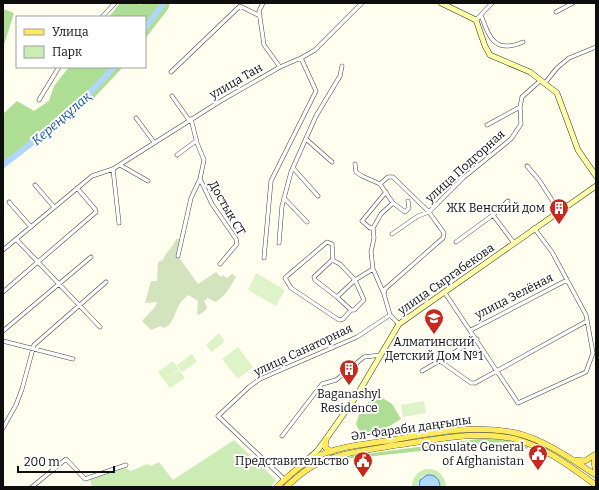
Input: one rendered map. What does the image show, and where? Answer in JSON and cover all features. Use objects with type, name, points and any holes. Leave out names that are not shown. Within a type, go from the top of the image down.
[{"type":"main road","name":"Әл-Фараби даңғылы","points":[[277,487],[310,460],[331,452],[359,445],[479,429],[500,430],[525,436],[544,443],[596,475]]},
{"type":"main road","name":"Әл-Фараби даңғылы","points":[[286,487],[315,465],[341,456],[437,440],[488,436],[513,439],[528,444],[578,472],[596,485]]},
{"type":"main road","points":[[326,440],[325,448],[331,452]]},
{"type":"main road","points":[[569,458],[583,462],[596,455]]},
{"type":"main road","points":[[596,455],[594,463],[596,470]]},
{"type":"street","points":[[103,16],[115,3]]},
{"type":"street","points":[[263,3],[259,11],[264,45],[280,67]]},
{"type":"street","name":"улица Тан","points":[[3,250],[92,176],[114,169],[190,120],[280,67],[301,58],[320,46],[345,18],[362,3]]},
{"type":"street","points":[[441,3],[476,20],[485,46],[490,54],[530,72],[543,81],[560,97],[576,146],[596,176]]},
{"type":"street","points":[[476,20],[492,3]]},
{"type":"street","points":[[556,12],[573,3]]},
{"type":"street","points":[[171,72],[240,6],[260,16]]},
{"type":"street","points":[[481,15],[488,34],[496,44],[515,46],[523,42]]},
{"type":"street","name":"улица Подгорная","points":[[392,234],[418,216],[429,212],[463,178],[514,136],[521,124],[520,107],[522,97],[569,58],[596,47]]},
{"type":"street","points":[[264,258],[271,181],[316,91],[301,58]]},
{"type":"street","points":[[279,243],[284,198],[293,168],[316,116],[340,76],[342,66]]},
{"type":"street","points":[[39,100],[58,68]]},
{"type":"street","points":[[172,96],[190,120]]},
{"type":"street","points":[[487,125],[520,107]]},
{"type":"street","points":[[136,118],[154,142]]},
{"type":"street","name":"Достык СТ","points":[[178,256],[191,198],[200,180],[204,160],[196,141],[190,120]]},
{"type":"street","points":[[306,139],[332,162]]},
{"type":"street","points":[[177,155],[196,141]]},
{"type":"street","points":[[355,164],[356,172],[380,184],[392,203],[405,212],[409,208],[408,201]]},
{"type":"street","points":[[120,165],[148,181]]},
{"type":"street","points":[[527,166],[539,180],[559,211]]},
{"type":"street","points":[[293,168],[318,196]]},
{"type":"street","points":[[114,169],[119,223]]},
{"type":"street","points":[[380,184],[388,177],[393,177],[429,212],[439,225],[444,236],[385,289],[384,294]]},
{"type":"street","name":"Достык СТ","points":[[200,180],[212,204],[236,239],[237,244],[220,264]]},
{"type":"street","points":[[35,184],[54,207]]},
{"type":"street","name":"улица Сыргабекова","points":[[284,480],[298,466],[317,451],[326,440],[381,355],[399,324],[596,186]]},
{"type":"street","points":[[3,292],[96,212],[77,188]]},
{"type":"street","points":[[373,228],[370,228],[362,221],[386,192]]},
{"type":"street","points":[[284,198],[307,222]]},
{"type":"street","points":[[9,202],[31,226]]},
{"type":"street","points":[[456,242],[494,215],[508,202]]},
{"type":"street","points":[[392,203],[381,214],[373,228],[374,238],[371,252],[373,269],[384,294],[390,315],[399,324]]},
{"type":"street","points":[[494,215],[514,243]]},
{"type":"street","points":[[445,293],[477,339],[518,403],[586,372],[593,353],[586,315],[552,252],[534,228]]},
{"type":"street","points":[[16,240],[100,327]]},
{"type":"street","points":[[327,242],[332,244],[334,260],[356,280],[364,300],[361,304],[351,310],[343,319],[339,320],[291,288],[285,278],[327,242]]},
{"type":"street","points":[[3,331],[91,257]]},
{"type":"street","points":[[334,260],[314,277],[315,280],[351,310]]},
{"type":"street","points":[[337,297],[356,280],[373,269]]},
{"type":"street","name":"улица Зелёная","points":[[471,330],[567,280]]},
{"type":"street","points":[[3,428],[16,405],[22,390],[31,349],[38,339],[80,306],[106,282]]},
{"type":"street","name":"улица Санаторная","points":[[284,480],[218,416],[249,387],[260,379],[357,337],[390,315]]},
{"type":"street","points":[[440,361],[471,383],[498,371],[587,321]]},
{"type":"street","name":"улица Зелёная","points":[[422,371],[477,339]]},
{"type":"street","points":[[3,341],[73,359]]},
{"type":"street","points":[[282,436],[322,384],[336,380],[364,357],[381,355]]},
{"type":"street","points":[[32,487],[66,459],[85,479],[126,466]]},
{"type":"green space","points":[[120,3],[137,3],[141,5],[142,3],[170,3],[168,9],[146,38],[146,16],[110,16]]},
{"type":"green space","points":[[3,9],[14,13],[3,48]]},
{"type":"green space","points":[[68,68],[122,68],[92,100],[3,162],[3,114],[17,101],[34,111],[49,101],[54,86]]},
{"type":"green space","points":[[176,239],[181,239],[178,256],[198,284],[216,272],[221,277],[223,275],[227,278],[232,274],[236,277],[219,300],[215,302],[208,298],[204,301],[207,307],[206,310],[199,315],[197,314],[198,301],[188,295],[180,304],[169,325],[163,328],[161,326],[151,330],[142,321],[155,307],[157,302],[145,303],[151,281],[157,281],[158,262],[163,260]]},
{"type":"green space","points":[[256,273],[285,290],[276,306],[248,290]]},
{"type":"green space","points":[[219,333],[225,341],[212,352],[206,345]]},
{"type":"green space","points":[[238,347],[253,367],[238,379],[222,359]]},
{"type":"green space","points":[[192,354],[197,362],[182,372],[177,365]]},
{"type":"green space","points":[[173,361],[179,369],[164,380],[158,372]]},
{"type":"green space","points":[[179,370],[185,378],[170,388],[164,380]]},
{"type":"green space","points":[[375,393],[392,404],[401,419],[378,433],[361,434],[356,424],[359,415]]},
{"type":"green space","points":[[424,401],[426,413],[403,417],[401,405]]},
{"type":"green space","points":[[474,430],[511,434],[541,442],[565,456],[596,477],[596,479],[546,447],[532,441],[502,434],[475,432],[422,438],[356,448],[322,457],[356,447]]},
{"type":"green space","points":[[485,438],[505,440],[530,446],[527,449],[502,442],[347,459],[329,465],[351,456]]},
{"type":"green space","points":[[234,440],[276,480],[271,487],[92,487],[90,480],[126,468],[131,471],[147,464],[151,466],[159,462],[173,480]]},
{"type":"green space","points":[[428,469],[435,470],[443,476],[446,487],[441,487],[438,478],[430,474],[421,477],[417,487],[412,487],[414,477],[419,472]]},
{"type":"water","points":[[427,475],[432,475],[436,478],[440,487],[419,487],[420,480]]},
{"type":"waterway","name":"Кереңқұлақ","points":[[146,27],[164,3]]},
{"type":"waterway","name":"Кереңқұлақ","points":[[3,165],[61,119],[113,68]]},
{"type":"place","name":"ЖК Венский дом","points":[[559,225]]},
{"type":"place","name":"Алматинский Детский Дом №1","points":[[434,335]]},
{"type":"place","name":"Baganashyl Residence","points":[[349,386]]},
{"type":"place","name":"Consulate General of Afghanistan","points":[[538,471]]},
{"type":"place","name":"Представительство","points":[[363,478]]}]
